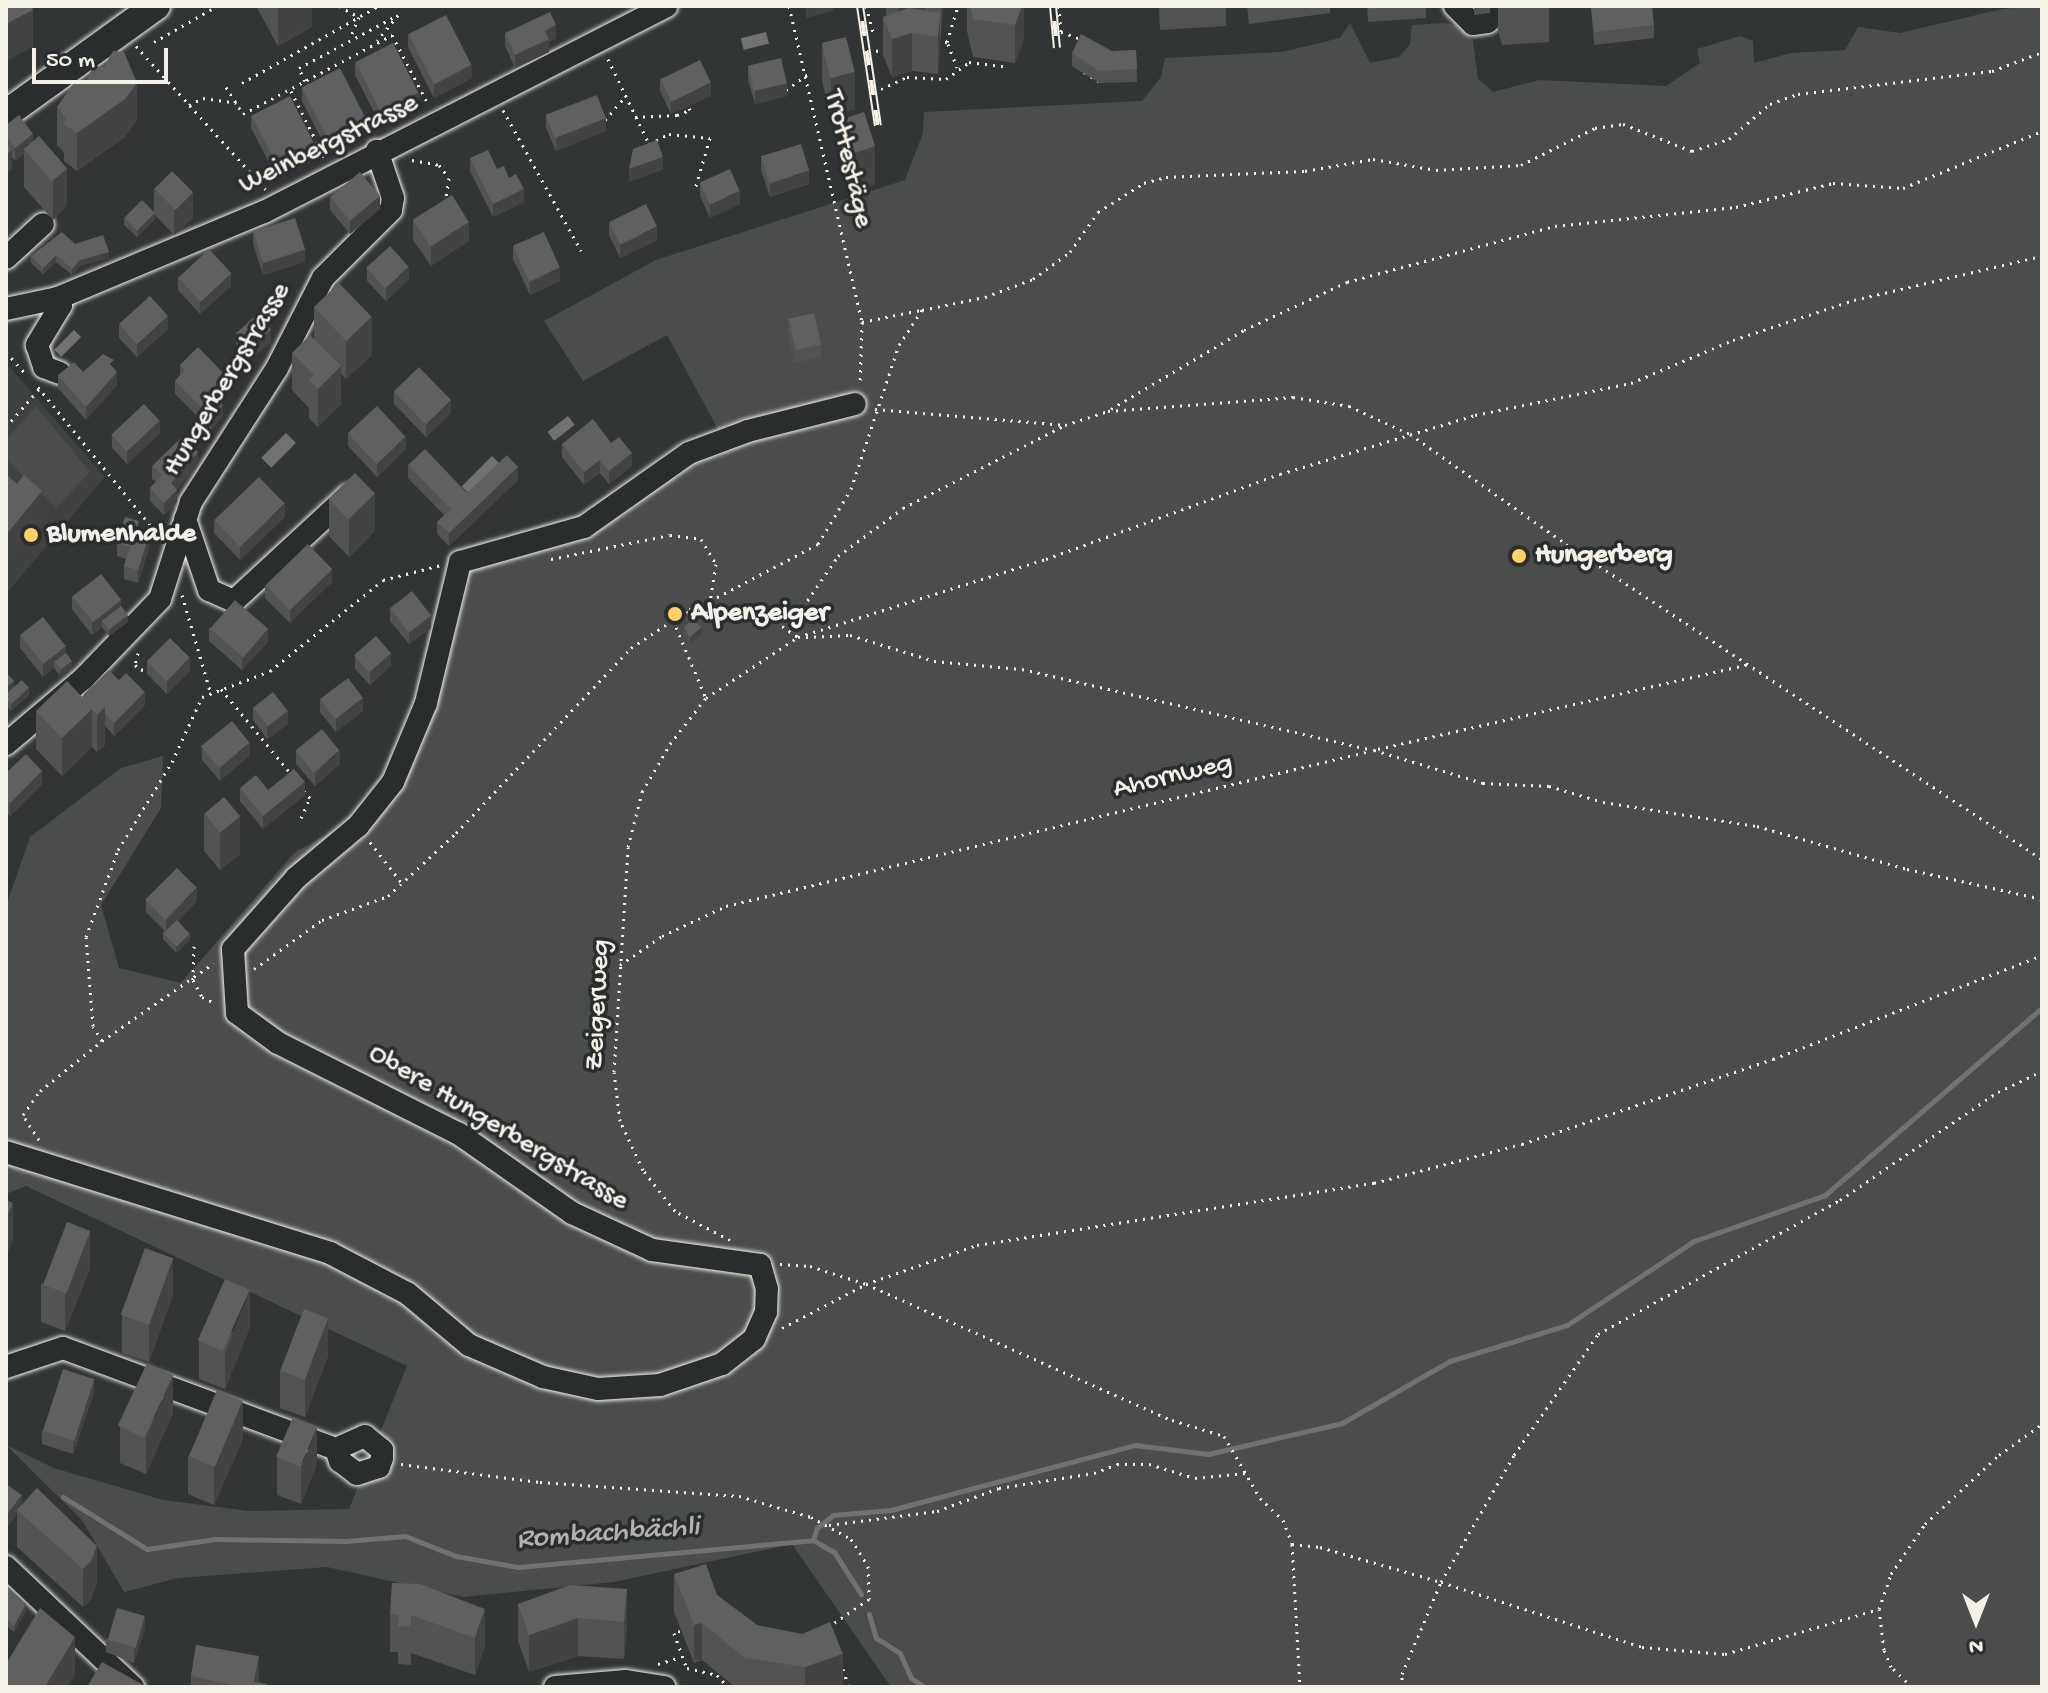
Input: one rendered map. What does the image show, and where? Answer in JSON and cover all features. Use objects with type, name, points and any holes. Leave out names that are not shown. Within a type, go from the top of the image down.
[{"type":"main road","points":[[6,114],[156,6]]},
{"type":"street","name":"Weinbergstrasse","points":[[6,309],[58,298],[279,203],[332,173],[379,158],[666,6]]},
{"type":"street","points":[[1455,6],[1473,24],[1487,22],[1509,6]]},
{"type":"street","name":"Hungerbergstrasse","points":[[6,744],[151,613],[185,519],[277,368],[323,278],[391,210],[393,198],[379,158]]},
{"type":"street","points":[[6,258],[43,224]]},
{"type":"street","points":[[58,298],[61,305],[37,345],[44,367],[60,373]]},
{"type":"street","points":[[237,1013],[232,980],[233,949],[296,878],[358,826],[393,782],[410,747],[460,562],[523,547],[584,527],[689,453],[748,431],[855,404]]},
{"type":"street","points":[[185,519],[209,590],[234,601],[349,495]]},
{"type":"street","name":"Obere Hungerbergstrasse","points":[[237,1013],[278,1043],[459,1134],[572,1213],[652,1250],[760,1265]]},
{"type":"street","points":[[6,1152],[330,1253],[407,1293],[469,1345],[543,1377],[598,1389],[660,1385],[722,1364],[754,1339],[766,1312],[767,1289],[760,1265]]},
{"type":"street","points":[[6,1367],[63,1348],[336,1449],[365,1436],[378,1444],[382,1458]]},
{"type":"street","points":[[6,1567],[133,1687]]},
{"type":"street","points":[[555,1687],[626,1681],[665,1687]]},
{"type":"path","points":[[154,42],[217,6]]},
{"type":"path","points":[[339,6],[359,17]]},
{"type":"path","points":[[242,83],[378,6]]},
{"type":"path","name":"Trottestäge","points":[[789,6],[808,74],[862,322],[862,374],[855,404]]},
{"type":"path","points":[[866,6],[873,33]]},
{"type":"path","points":[[957,67],[947,42],[958,6]]},
{"type":"path","points":[[1059,6],[1061,32],[1086,46]]},
{"type":"path","points":[[305,81],[299,68],[332,54],[335,46],[398,15],[375,44]]},
{"type":"path","points":[[350,38],[359,17]]},
{"type":"path","points":[[121,30],[279,203]]},
{"type":"path","points":[[226,87],[243,114],[392,35],[439,125]]},
{"type":"path","points":[[599,41],[649,144],[669,134],[710,138],[695,189]]},
{"type":"path","points":[[934,43],[947,42]]},
{"type":"path","points":[[876,51],[898,46]]},
{"type":"path","points":[[862,322],[985,297],[1033,279],[1070,252],[1098,212],[1144,183],[1166,177],[1276,174],[1373,159],[1436,170],[1521,165],[1595,128],[1623,124],[1692,151],[1729,139],[1770,104],[1798,94],[1992,71],[2042,52]]},
{"type":"path","points":[[881,89],[907,77],[946,79],[957,67],[990,61],[1004,66]]},
{"type":"path","points":[[1089,62],[1082,75],[1100,81]]},
{"type":"path","points":[[786,90],[808,74]]},
{"type":"path","points":[[290,89],[332,173]]},
{"type":"path","points":[[496,96],[581,251]]},
{"type":"path","points":[[602,121],[626,96]]},
{"type":"path","points":[[189,105],[203,98],[237,103]]},
{"type":"path","points":[[635,117],[677,115],[690,110],[688,106]]},
{"type":"path","points":[[798,637],[803,607],[838,556],[903,508],[1065,425],[1108,411],[1244,330],[1347,282],[1555,226],[1736,207],[1833,183],[1903,188],[2042,131]]},
{"type":"path","points":[[379,158],[421,158],[439,165],[449,178],[443,208]]},
{"type":"path","name":"Zeigerweg","points":[[760,1265],[747,1251],[675,1211],[643,1170],[620,1121],[614,1072],[628,847],[642,792],[670,744],[706,698],[798,637],[1410,434],[1631,383],[1733,340],[1854,300],[2042,256]]},
{"type":"path","points":[[232,980],[322,920],[388,896],[456,833],[631,648],[689,609],[818,544],[851,489],[899,345],[922,310]]},
{"type":"path","points":[[6,352],[145,513]]},
{"type":"path","points":[[6,427],[39,389]]},
{"type":"path","points":[[1108,411],[1312,397],[1349,406],[1410,434],[2042,859]]},
{"type":"path","points":[[879,412],[980,414],[1065,425]]},
{"type":"path","points":[[523,547],[532,556],[560,560],[648,539],[701,539],[716,564],[710,601]]},
{"type":"path","points":[[102,1041],[93,1026],[86,937],[118,850],[172,762],[202,697],[210,691],[270,671],[383,580],[460,562]]},
{"type":"path","points":[[182,593],[210,691]]},
{"type":"path","points":[[689,609],[746,610],[769,617],[798,637],[850,635],[934,661],[1022,669],[1374,750],[1483,783],[1549,786],[1603,802],[1757,826],[1907,869],[2042,899]]},
{"type":"path","points":[[673,620],[706,698]]},
{"type":"path","points":[[142,647],[135,665],[141,670],[155,667]]},
{"type":"path","name":"Ahornweg","points":[[620,965],[662,936],[726,906],[1374,750],[1748,664]]},
{"type":"path","points":[[221,689],[310,798],[301,818]]},
{"type":"path","points":[[358,826],[401,882]]},
{"type":"path","points":[[194,946],[193,980],[202,997],[237,1013]]},
{"type":"path","points":[[754,1339],[810,1316],[866,1284],[977,1245],[1374,1183],[1522,1144],[1787,1054],[2042,955]]},
{"type":"path","points":[[33,1134],[23,1121],[27,1107],[102,1041],[193,980]]},
{"type":"path","points":[[1402,1687],[1402,1674],[1441,1582],[1514,1455],[1598,1334],[1840,1200],[1998,1092],[2042,1071]]},
{"type":"path","points":[[760,1265],[810,1266],[866,1284],[1172,1420],[1224,1436],[1238,1454],[1260,1498],[1283,1520],[1292,1544],[1300,1687]]},
{"type":"path","points":[[1912,1687],[1891,1667],[1879,1609],[1891,1574],[1925,1524],[1999,1455],[2042,1424]]},
{"type":"path","points":[[382,1458],[415,1469],[739,1496],[811,1517],[851,1539],[868,1566],[869,1599],[828,1627]]},
{"type":"path","points":[[827,1525],[937,1511],[999,1488],[1094,1473],[1117,1464],[1149,1464],[1195,1478],[1246,1473]]},
{"type":"path","points":[[1292,1544],[1320,1547],[1441,1582],[1642,1647],[1725,1654],[1879,1609]]},
{"type":"path","points":[[680,1631],[674,1633],[687,1668],[717,1675],[728,1687]]},
{"type":"path","points":[[839,1657],[849,1687]]},
{"type":"shaded area","points":[[2042,6],[2042,1687],[891,1687],[792,1544],[614,1582],[463,1597],[327,1567],[178,1578],[124,1592],[82,1520],[6,1445],[54,1468],[163,1500],[249,1511],[349,1509],[407,1366],[26,1186],[6,1194],[6,906],[30,837],[121,768],[163,756],[161,808],[101,905],[119,968],[181,983],[295,852],[373,809],[393,782],[460,562],[584,527],[720,433],[667,335],[583,381],[544,321],[656,260],[905,180],[923,133],[924,112],[1142,101],[1161,77],[1165,58],[1282,52],[1340,38],[1350,23],[1370,63],[1399,57],[1410,44],[1412,25],[1446,23],[1465,28],[1473,41],[1478,79],[1493,92],[1539,80],[1666,86],[1700,63],[1697,49],[1740,36],[1753,41],[1754,63],[1791,53],[1845,50],[1858,27],[1900,33],[2002,9]]},
{"type":"shaded area","points":[[766,32],[769,44],[744,50],[741,38]]},
{"type":"shaded area","points":[[74,330],[81,337],[61,357],[54,350]]},
{"type":"shaded area","name":"Blumenhalde","points":[[6,363],[105,477],[6,594]]},
{"type":"shaded area","points":[[36,406],[90,472],[56,508],[6,459],[6,440]]},
{"type":"shaded area","points":[[568,416],[575,425],[554,441],[548,432]]},
{"type":"shaded area","points":[[286,433],[296,443],[271,468],[261,458]]},
{"type":"shaded area","points":[[492,456],[500,464],[469,494],[462,486]]},
{"type":"building","points":[[6,6],[32,6],[33,10],[6,24]]},
{"type":"building","points":[[970,6],[1022,6],[1015,25],[973,19]]},
{"type":"building","points":[[1368,6],[1412,6],[1368,9]]},
{"type":"building","points":[[1652,6],[1654,25],[1594,32],[1591,7]]},
{"type":"building","points":[[909,8],[940,13],[938,37],[912,33],[892,39],[883,17]]},
{"type":"building","points":[[550,12],[556,25],[545,31],[549,39],[515,55],[505,33]]},
{"type":"building","points":[[446,15],[471,65],[434,84],[409,34]]},
{"type":"building","points":[[1081,34],[1112,51],[1136,50],[1137,69],[1099,71],[1072,53]]},
{"type":"building","points":[[846,37],[855,72],[830,78],[822,43]]},
{"type":"building","points":[[393,43],[418,93],[381,112],[356,62]]},
{"type":"building","points":[[113,51],[124,52],[137,83],[125,99],[77,133],[64,124],[66,118],[57,107],[76,80],[86,81],[93,66],[104,67]]},
{"type":"building","points":[[781,58],[787,83],[754,91],[748,66]]},
{"type":"building","points":[[700,60],[711,82],[671,102],[660,79]]},
{"type":"building","points":[[340,68],[366,119],[328,138],[302,88]]},
{"type":"building","points":[[597,95],[606,118],[555,138],[546,115]]},
{"type":"building","points":[[290,96],[315,146],[277,165],[252,116]]},
{"type":"building","points":[[864,112],[875,146],[851,154],[840,120]]},
{"type":"building","points":[[19,115],[33,134],[15,148],[6,136],[6,125]]},
{"type":"building","points":[[39,136],[67,168],[52,182],[24,149]]},
{"type":"building","points":[[657,140],[663,157],[629,169],[633,149]]},
{"type":"building","points":[[801,144],[809,171],[769,183],[761,156]]},
{"type":"building","points":[[488,150],[497,169],[504,166],[509,178],[516,174],[524,189],[493,204],[470,158]]},
{"type":"building","points":[[730,169],[740,191],[710,204],[700,182]]},
{"type":"building","points":[[172,171],[193,192],[176,210],[154,189]]},
{"type":"building","points":[[360,172],[380,196],[350,221],[330,197]]},
{"type":"building","points":[[452,195],[469,222],[430,247],[413,219]]},
{"type":"building","points":[[142,200],[155,213],[137,230],[124,218]]},
{"type":"building","points":[[646,204],[657,226],[620,244],[609,222]]},
{"type":"building","points":[[295,218],[305,249],[263,263],[253,232]]},
{"type":"building","points":[[62,232],[75,244],[103,235],[109,252],[80,260],[72,269],[56,255],[43,268],[31,256]]},
{"type":"building","points":[[544,232],[560,268],[529,281],[513,246]]},
{"type":"building","points":[[390,246],[409,267],[385,288],[366,267]]},
{"type":"building","points":[[209,249],[232,273],[201,302],[178,278]]},
{"type":"building","points":[[339,283],[372,317],[346,341],[314,307]]},
{"type":"building","points":[[150,296],[168,316],[137,344],[119,324]]},
{"type":"building","points":[[814,313],[821,344],[796,350],[789,319]]},
{"type":"building","points":[[257,314],[271,329],[251,348],[237,333]]},
{"type":"building","points":[[310,335],[341,366],[318,389],[309,380],[314,375],[292,353]]},
{"type":"building","points":[[198,347],[228,378],[212,394],[223,405],[211,417],[175,381],[185,370],[180,365]]},
{"type":"building","points":[[103,354],[114,360],[110,364],[117,372],[86,407],[58,375],[74,362],[83,372]]},
{"type":"building","points":[[419,367],[451,400],[426,424],[394,391]]},
{"type":"building","points":[[144,404],[160,421],[127,452],[111,435]]},
{"type":"building","points":[[377,406],[406,437],[376,464],[348,433]]},
{"type":"building","points":[[593,419],[611,443],[619,437],[632,453],[609,471],[600,460],[584,472],[562,444]]},
{"type":"building","points":[[182,437],[198,452],[171,483],[177,490],[164,503],[150,488],[162,475],[152,466]]},
{"type":"building","points":[[425,449],[467,493],[507,455],[518,467],[449,533],[437,522],[451,509],[408,465]]},
{"type":"building","points":[[355,473],[375,494],[349,520],[328,499]]},
{"type":"building","points":[[6,474],[17,484],[24,475],[42,491],[6,535]]},
{"type":"building","points":[[259,477],[285,504],[240,547],[214,520]]},
{"type":"building","points":[[125,517],[139,521],[136,531],[149,535],[138,570],[124,566],[130,547],[117,543]]},
{"type":"building","points":[[308,544],[332,569],[290,610],[266,585]]},
{"type":"building","points":[[101,574],[121,600],[93,622],[73,596]]},
{"type":"building","points":[[412,591],[431,615],[409,633],[390,608]]},
{"type":"building","points":[[235,600],[268,629],[243,658],[210,629]]},
{"type":"building","points":[[121,606],[128,615],[109,629],[102,621]]},
{"type":"building","points":[[43,617],[66,646],[43,664],[20,635]]},
{"type":"building","points":[[692,620],[702,627],[690,637],[684,627]]},
{"type":"building","points":[[376,636],[391,653],[369,672],[354,655]]},
{"type":"building","points":[[170,638],[190,658],[166,681],[147,661]]},
{"type":"building","points":[[66,653],[72,661],[61,669],[55,661]]},
{"type":"building","points":[[109,670],[119,680],[126,673],[145,692],[114,723],[105,714],[105,707],[90,692],[85,693]]},
{"type":"building","points":[[6,672],[14,681],[6,687]]},
{"type":"building","points":[[348,678],[363,698],[335,719],[320,699]]},
{"type":"building","points":[[22,680],[29,688],[11,704],[6,694]]},
{"type":"building","points":[[67,681],[83,698],[90,692],[105,707],[97,715],[92,709],[62,738],[36,711]]},
{"type":"building","points":[[273,692],[288,711],[268,726],[253,707]]},
{"type":"building","points":[[232,721],[250,743],[219,768],[201,746]]},
{"type":"building","points":[[322,729],[340,751],[313,772],[296,750]]},
{"type":"building","points":[[26,754],[42,771],[10,803],[6,800],[6,773]]},
{"type":"building","points":[[294,769],[305,782],[263,816],[240,788],[256,775],[268,790]]},
{"type":"building","points":[[224,797],[240,816],[220,833],[204,814]]},
{"type":"building","points":[[177,868],[197,888],[165,920],[145,900]]},
{"type":"building","points":[[177,920],[190,934],[176,947],[163,933]]},
{"type":"building","points":[[6,1200],[13,1203],[6,1220]]},
{"type":"building","points":[[67,1222],[90,1231],[66,1294],[43,1285]]},
{"type":"building","points":[[145,1248],[173,1258],[149,1325],[121,1315]]},
{"type":"building","points":[[225,1279],[250,1290],[222,1351],[198,1340]]},
{"type":"building","points":[[304,1309],[328,1318],[305,1380],[280,1371]]},
{"type":"building","points":[[147,1363],[173,1375],[144,1438],[118,1426]]},
{"type":"building","points":[[63,1369],[94,1379],[74,1441],[43,1431]]},
{"type":"building","points":[[217,1390],[243,1401],[215,1467],[189,1456]]},
{"type":"building","points":[[293,1417],[317,1427],[300,1467],[276,1457]]},
{"type":"building","points":[[6,1484],[22,1495],[6,1515]]},
{"type":"building","points":[[37,1488],[97,1546],[91,1561],[83,1569],[17,1510]]},
{"type":"building","points":[[706,1564],[717,1595],[757,1625],[802,1634],[830,1622],[843,1654],[805,1667],[745,1658],[702,1623],[694,1625],[674,1574]]},
{"type":"building","points":[[392,1583],[420,1584],[485,1609],[475,1638],[411,1615],[411,1627],[398,1626],[399,1615],[390,1614]]},
{"type":"building","points":[[570,1585],[627,1589],[624,1622],[578,1618],[529,1635],[518,1604]]},
{"type":"building","points":[[6,1586],[26,1604],[14,1626],[6,1618]]},
{"type":"building","points":[[40,1608],[75,1637],[45,1687],[6,1687],[6,1664]]},
{"type":"building","points":[[117,1608],[145,1616],[136,1648],[108,1640]]},
{"type":"building","points":[[196,1645],[259,1656],[254,1682],[267,1684],[267,1687],[242,1687],[191,1676]]},
{"type":"building","points":[[102,1662],[147,1687],[87,1687]]},
{"type":"waterway","points":[[813,1540],[817,1528],[833,1515],[891,1510],[1135,1445],[1208,1454],[1342,1423],[1450,1361],[1567,1325],[1694,1241],[1825,1195],[2042,1008]]},
{"type":"waterway","name":"Rombachbächli","points":[[63,1497],[147,1549],[215,1539],[346,1541],[405,1536],[456,1556],[518,1567],[813,1540],[834,1552],[861,1594]]},
{"type":"waterway","name":"Rombachbächli","points":[[869,1614],[876,1638],[900,1653],[911,1678],[925,1687]]},
{"type":"railway","points":[[860,6],[878,126]]},
{"type":"railway","points":[[1053,6],[1057,48]]},
{"type":"place","name":"Blumenhalde","points":[[31,535]]},
{"type":"place","name":"Hungerberg","points":[[1519,556]]},
{"type":"place","name":"Alpenzeiger","points":[[675,614]]}]
